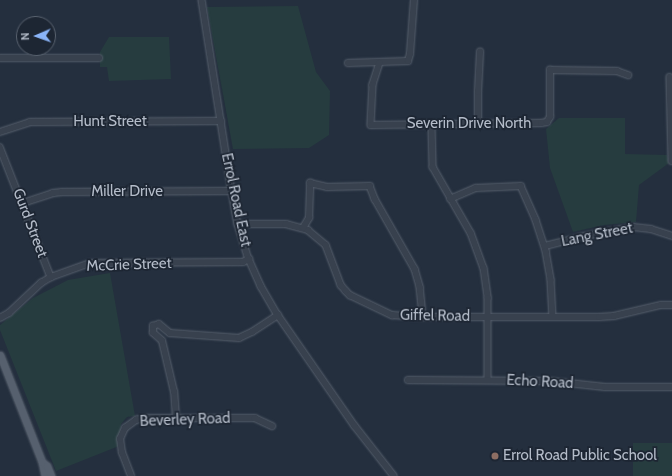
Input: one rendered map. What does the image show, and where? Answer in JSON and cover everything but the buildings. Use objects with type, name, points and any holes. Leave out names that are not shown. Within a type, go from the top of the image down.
[{"type":"main road","points":[[0,355],[42,462],[45,476]]},
{"type":"main road","points":[[42,462],[47,466],[51,476]]},
{"type":"street","name":"Errol Road East","points":[[202,0],[232,192],[238,224],[249,259],[261,286],[278,315],[354,426],[394,476]]},
{"type":"street","points":[[348,63],[380,64],[408,61],[410,54],[414,0]]},
{"type":"street","points":[[478,124],[480,52]]},
{"type":"street","points":[[0,58],[99,58]]},
{"type":"street","name":"Severin Drive North","points":[[380,64],[373,85],[371,125],[537,124],[547,122],[550,114],[550,70],[617,71],[628,75]]},
{"type":"street","points":[[670,77],[672,161]]},
{"type":"street","name":"Hunt Street","points":[[0,132],[30,122],[221,121]]},
{"type":"street","points":[[432,124],[433,167],[472,233],[479,253],[487,288],[488,380]]},
{"type":"street","name":"Gurd Street","points":[[0,147],[51,277]]},
{"type":"street","points":[[303,228],[309,218],[310,183],[327,187],[370,186],[375,199],[415,269],[420,287],[423,317]]},
{"type":"street","points":[[450,198],[476,188],[521,186],[534,214],[545,246],[552,280],[553,317]]},
{"type":"street","name":"Miller Drive","points":[[23,204],[53,193],[62,192],[232,192]]},
{"type":"street","name":"Giffel Road","points":[[238,224],[286,224],[303,228],[317,236],[326,246],[341,285],[350,295],[392,315],[423,317],[614,316],[661,305],[672,305]]},
{"type":"street","name":"Lang Street","points":[[545,246],[580,236],[632,227],[651,229],[672,236]]},
{"type":"street","name":"McCrie Street","points":[[0,318],[9,313],[36,286],[51,277],[90,263],[243,262],[249,259]]},
{"type":"street","points":[[176,418],[174,392],[162,341],[154,333],[153,326],[159,324],[170,332],[239,338],[252,332],[278,315]]},
{"type":"street","name":"Echo Road","points":[[408,380],[550,380],[605,387],[672,387]]},
{"type":"street","name":"Beverley Road","points":[[131,476],[120,444],[121,436],[125,428],[131,422],[141,419],[255,418],[272,426]]},
{"type":"green space","points":[[298,6],[316,72],[330,91],[329,135],[309,148],[233,149],[207,7]]},
{"type":"green space","points":[[109,37],[169,37],[171,79],[109,81],[107,67],[100,67],[100,52]]},
{"type":"green space","points":[[559,118],[625,118],[625,154],[667,155],[669,163],[639,185],[636,222],[604,225],[573,232],[550,168],[546,129]]},
{"type":"green space","points":[[110,273],[135,416],[127,417],[121,424],[119,446],[56,471],[0,330],[0,325],[33,298],[68,280]]},
{"type":"green space","points":[[633,443],[672,443],[672,476],[633,476]]},
{"type":"place","name":"Errol Road Public School","points":[[495,456]]}]
